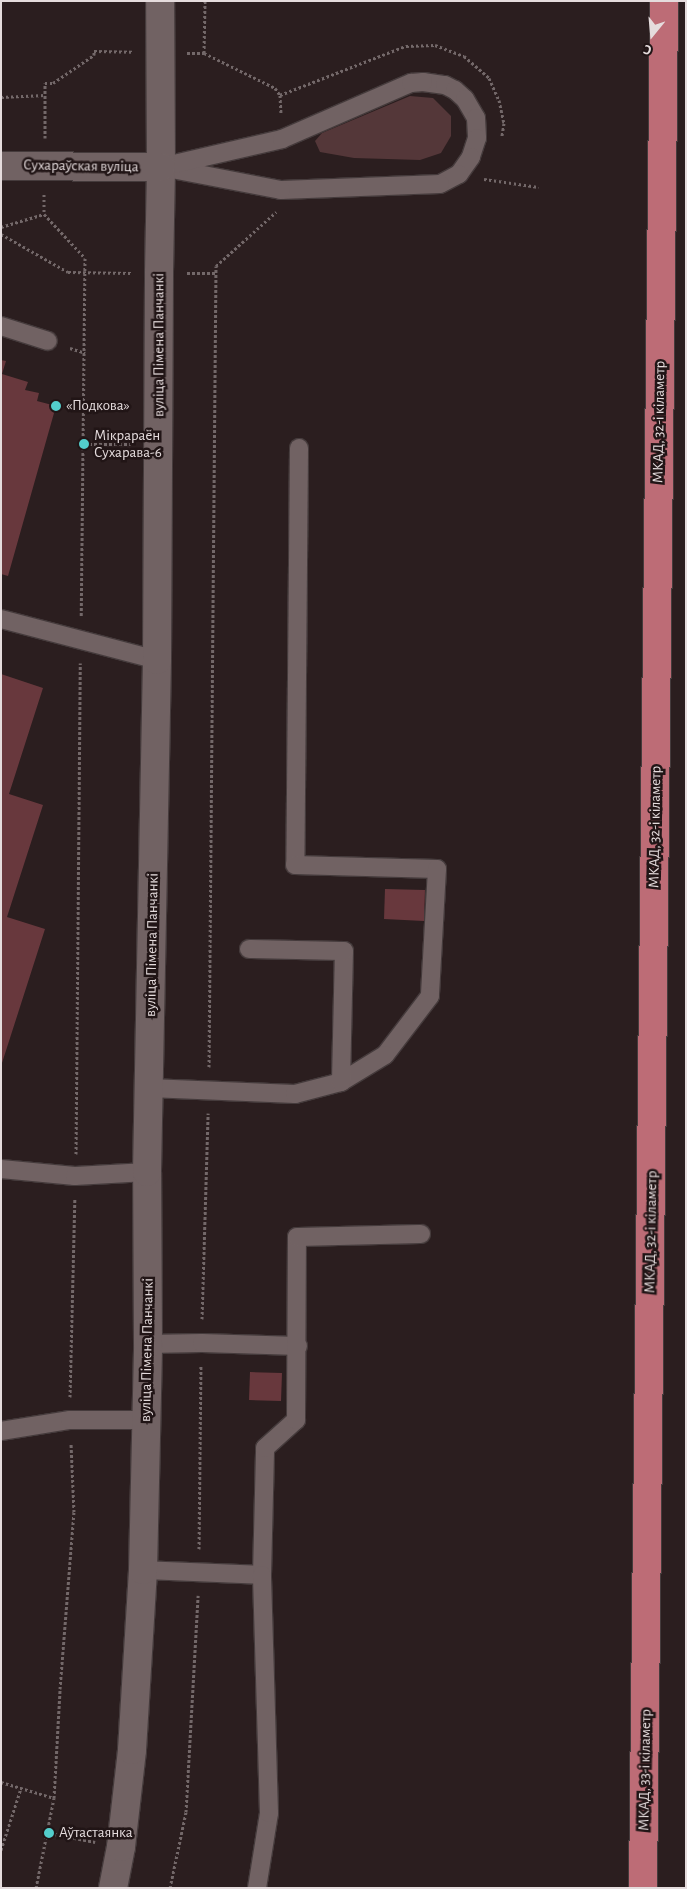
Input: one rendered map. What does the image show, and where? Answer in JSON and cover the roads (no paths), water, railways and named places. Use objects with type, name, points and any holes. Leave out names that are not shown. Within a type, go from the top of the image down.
[{"type":"highway","name":"МКАД, 32-і кіламетр","points":[[646,1653],[664,1]]},
{"type":"highway","name":"МКАД, 33-і кіламетр","points":[[643,1888],[646,1653]]},
{"type":"street","name":"вуліца Пімена Панчанкі","points":[[113,1888],[121,1847],[132,1750],[143,1570],[148,1344],[147,1172],[158,660],[158,443],[162,167],[160,1]]},
{"type":"street","name":"Сухараўская вуліца","points":[[1,166],[162,167]]},
{"type":"lane","points":[[435,83],[455,90],[465,99],[476,118],[477,138],[471,157],[459,174],[440,184],[281,190],[162,167],[282,140],[412,84],[435,83]]},
{"type":"lane","points":[[1,326],[48,341]]},
{"type":"lane","points":[[149,1088],[295,1094],[341,1082],[384,1055],[430,996],[437,869],[296,865],[299,448]]},
{"type":"lane","points":[[1,619],[158,660]]},
{"type":"lane","points":[[249,949],[344,951],[341,1082]]},
{"type":"lane","points":[[1,1170],[75,1176],[147,1172]]},
{"type":"lane","points":[[257,1888],[269,1812],[262,1575],[265,1448],[296,1420],[298,1237],[421,1234]]},
{"type":"lane","points":[[148,1344],[202,1343],[298,1346]]},
{"type":"lane","points":[[1,1431],[70,1420],[146,1420]]},
{"type":"lane","points":[[143,1570],[262,1575]]},
{"type":"place","name":"«Подкова»","points":[[56,406]]},
{"type":"place","name":"Мікрараён Сухарава-6","points":[[84,444]]},
{"type":"place","name":"Аўтастаянка","points":[[49,1833]]}]
